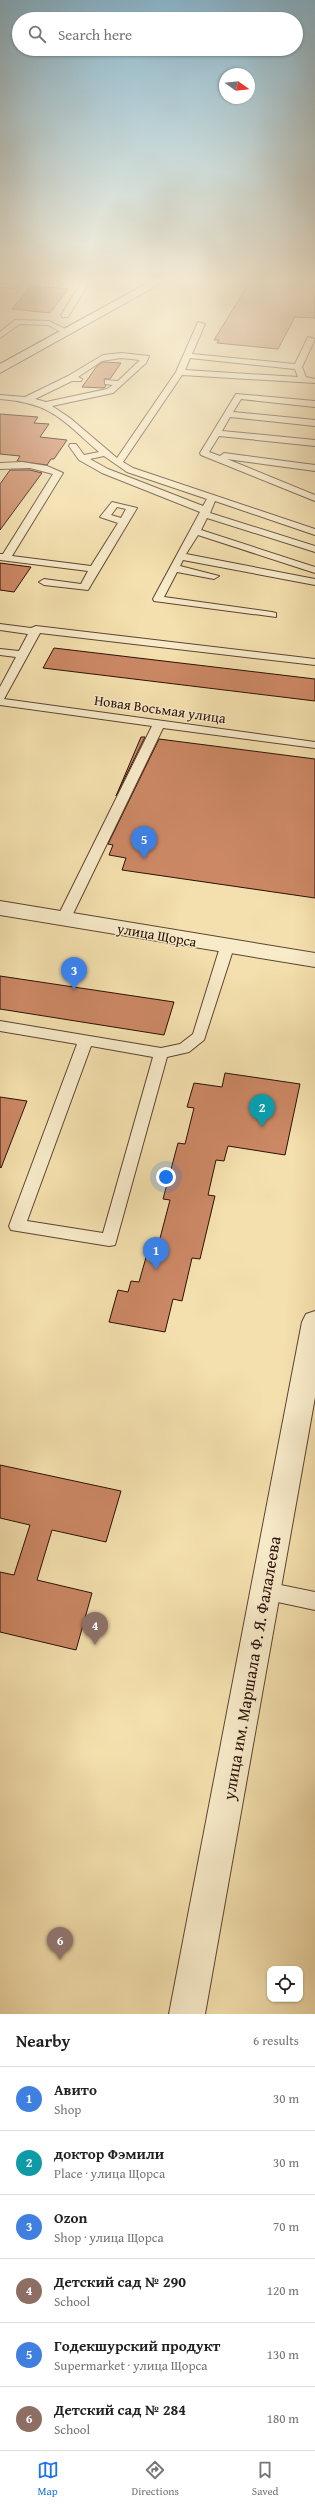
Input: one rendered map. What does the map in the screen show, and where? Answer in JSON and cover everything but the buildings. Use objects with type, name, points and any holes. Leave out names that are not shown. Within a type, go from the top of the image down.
[{"type":"street","name":"улица Щорса","points":[[0,908],[227,947],[315,960]]},
{"type":"street","name":"улица им. Маршала Ф. Я. Фалалеева","points":[[187,2014],[315,1322]]},
{"type":"lane","points":[[27,399],[75,379],[81,374]]},
{"type":"lane","points":[[44,405],[110,391],[120,384],[128,374]]},
{"type":"lane","points":[[118,463],[179,374]]},
{"type":"lane","points":[[205,374],[291,381],[303,379],[315,380]]},
{"type":"lane","points":[[301,374],[303,379]]},
{"type":"lane","points":[[108,382],[120,384]]},
{"type":"lane","points":[[204,453],[239,396],[315,404]]},
{"type":"lane","points":[[0,397],[27,399],[44,405],[61,415],[118,463],[130,470],[315,532]]},
{"type":"lane","points":[[228,414],[315,423]]},
{"type":"lane","points":[[216,433],[315,443]]},
{"type":"lane","points":[[73,446],[82,458],[105,472],[205,512],[315,549]]},
{"type":"lane","points":[[82,458],[106,453]]},
{"type":"lane","points":[[204,453],[315,468]]},
{"type":"lane","points":[[204,453],[315,498]]},
{"type":"lane","points":[[0,466],[44,467],[58,473],[3,558],[94,569]]},
{"type":"lane","points":[[212,497],[196,531],[180,556],[158,599],[272,615]]},
{"type":"lane","points":[[44,582],[84,588],[124,521]]},
{"type":"lane","points":[[196,531],[315,570]]},
{"type":"lane","points":[[180,556],[315,582]]},
{"type":"lane","points":[[174,568],[214,576]]},
{"type":"lane","points":[[0,627],[35,632]]},
{"type":"lane","points":[[0,697],[36,629],[315,662]]},
{"type":"lane","points":[[0,652],[23,655]]},
{"type":"lane","name":"Новая Восьмая улица","points":[[0,702],[315,744]]},
{"type":"lane","points":[[64,918],[159,724]]},
{"type":"lane","points":[[0,1026],[162,1052],[184,1048],[199,1036],[227,947]]},
{"type":"lane","points":[[86,1040],[17,1226],[109,1240],[162,1052]]},
{"type":"lane","points":[[266,1591],[315,1601]]},
{"type":"place","name":"Годекшурский продукт","points":[[144,859]]},
{"type":"place","name":"Ozon","points":[[74,990]]},
{"type":"place","name":"доктор Фэмили","points":[[262,1127]]},
{"type":"place","name":"Авито","points":[[156,1270]]},
{"type":"place","name":"Детский сад № 290","points":[[95,1645]]},
{"type":"place","name":"Детский сад № 284","points":[[60,1960]]}]
